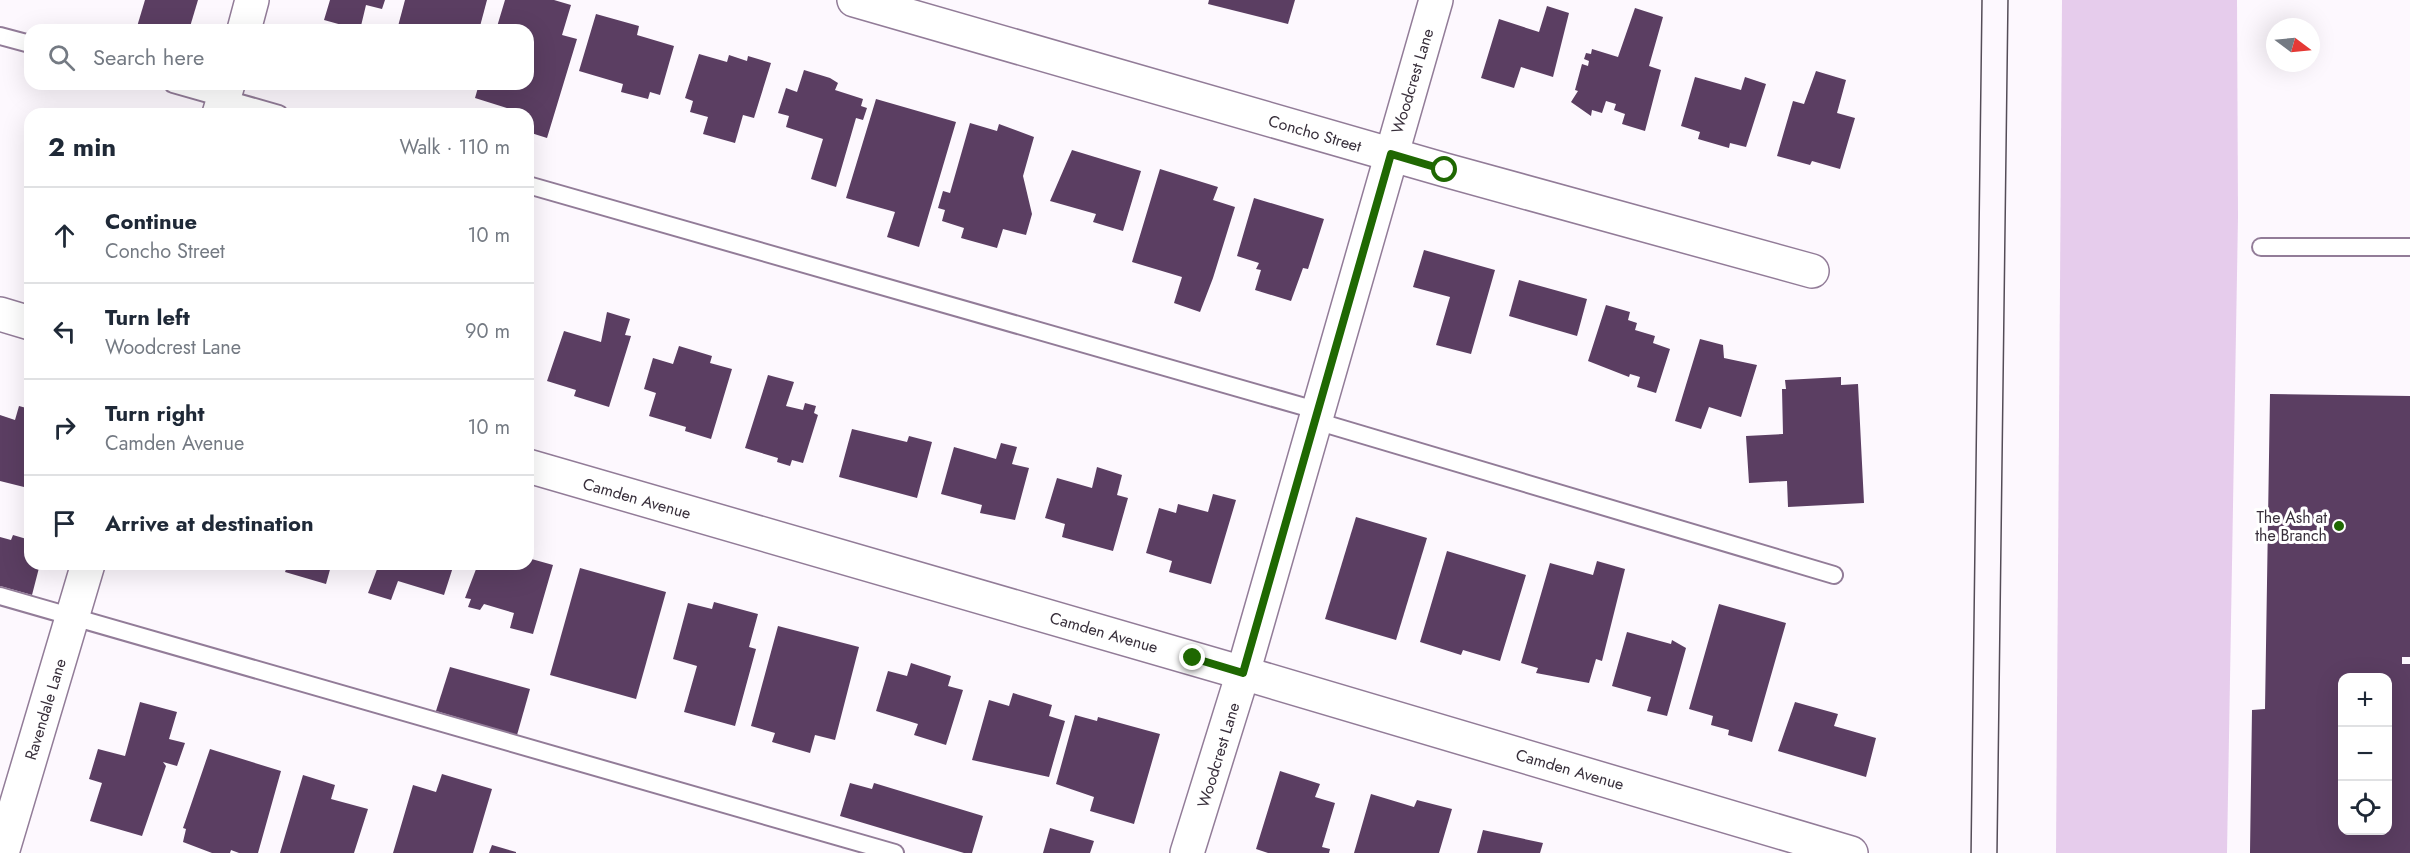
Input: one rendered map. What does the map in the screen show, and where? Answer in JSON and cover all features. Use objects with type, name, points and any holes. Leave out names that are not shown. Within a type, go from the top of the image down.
[{"type":"street","points":[[246,24],[252,0]]},
{"type":"street","name":"Concho Street","points":[[854,0],[1391,154],[1812,271]]},
{"type":"street","name":"Woodcrest Lane","points":[[1187,853],[1243,673],[1436,0]]},
{"type":"street","points":[[0,314],[24,321]]},
{"type":"street","name":"Camden Avenue","points":[[534,468],[1243,673],[1851,853]]},
{"type":"street","name":"Ravendale Lane","points":[[2,853],[86,570]]},
{"type":"lane","points":[[0,36],[24,42]]},
{"type":"lane","points":[[193,90],[257,108]]},
{"type":"lane","points":[[534,187],[1318,416],[1834,575]]},
{"type":"lane","points":[[2261,247],[2410,247]]},
{"type":"lane","points":[[0,596],[895,853]]},
{"type":"shaded area","points":[[2062,0],[2237,0],[2238,217],[2227,853],[2056,853]]},
{"type":"building","points":[[145,0],[198,0],[191,24],[138,24]]},
{"type":"building","points":[[330,0],[385,0],[382,9],[366,5],[361,24],[338,24],[324,20]]},
{"type":"building","points":[[405,0],[487,0],[481,24],[399,24]]},
{"type":"building","points":[[505,0],[554,0],[571,5],[562,35],[577,39],[547,138],[534,134],[534,108],[507,108],[475,98],[477,90],[534,90],[534,24],[498,24]]},
{"type":"building","points":[[1209,0],[1295,0],[1288,24],[1208,4]]},
{"type":"building","points":[[1547,6],[1569,13],[1553,77],[1521,67],[1514,88],[1481,78],[1499,19],[1539,32]]},
{"type":"building","points":[[1635,8],[1663,17],[1649,66],[1661,70],[1645,131],[1622,124],[1625,114],[1614,110],[1616,104],[1606,101],[1602,113],[1592,110],[1591,116],[1571,102],[1578,91],[1575,90],[1582,64],[1588,66],[1589,61],[1584,59],[1586,53],[1591,54],[1592,49],[1618,57]]},
{"type":"building","points":[[596,14],[639,26],[637,35],[674,46],[660,95],[650,92],[648,99],[621,92],[623,84],[579,71]]},
{"type":"building","points":[[699,54],[727,62],[729,55],[747,61],[748,56],[771,63],[754,118],[743,115],[735,143],[703,134],[708,117],[690,112],[693,101],[685,98]]},
{"type":"building","points":[[804,70],[830,78],[838,83],[835,90],[863,99],[861,106],[867,108],[863,120],[856,118],[836,187],[811,179],[823,139],[786,127],[789,116],[778,113],[786,88],[797,92]]},
{"type":"building","points":[[1816,71],[1846,80],[1837,113],[1855,118],[1840,169],[1812,161],[1810,165],[1777,156],[1793,101],[1804,104]]},
{"type":"building","points":[[1695,77],[1741,90],[1745,77],[1766,84],[1746,147],[1730,143],[1729,148],[1698,139],[1700,132],[1681,126]]},
{"type":"building","points":[[876,99],[956,122],[919,247],[887,237],[895,212],[846,198]]},
{"type":"building","points":[[970,123],[997,131],[999,124],[1034,137],[1023,176],[1032,214],[1026,235],[1003,229],[997,248],[961,238],[964,228],[942,221],[945,210],[938,208],[943,191],[950,193]]},
{"type":"building","points":[[1072,150],[1141,171],[1123,231],[1093,222],[1096,214],[1050,201]]},
{"type":"building","points":[[1160,169],[1218,187],[1213,200],[1235,207],[1200,312],[1174,303],[1182,277],[1132,262]]},
{"type":"building","points":[[1254,198],[1324,219],[1308,269],[1303,268],[1291,301],[1255,290],[1261,270],[1256,269],[1259,263],[1237,256]]},
{"type":"building","points":[[1424,250],[1495,270],[1471,354],[1436,345],[1450,297],[1413,287]]},
{"type":"building","points":[[1519,280],[1587,299],[1577,336],[1509,316]]},
{"type":"building","points":[[1606,305],[1630,312],[1628,320],[1637,323],[1635,330],[1655,336],[1653,343],[1670,349],[1656,393],[1637,387],[1640,377],[1630,374],[1629,377],[1588,361]]},
{"type":"building","points":[[607,312],[630,319],[625,335],[631,336],[609,407],[574,396],[576,390],[547,381],[564,331],[601,342]]},
{"type":"building","points":[[1700,339],[1723,345],[1724,358],[1757,365],[1741,417],[1709,407],[1701,429],[1675,421]]},
{"type":"building","points":[[679,346],[712,356],[710,363],[732,369],[711,439],[685,431],[686,427],[649,416],[656,393],[644,389],[653,358],[673,364]]},
{"type":"building","points":[[768,375],[794,382],[786,406],[803,410],[805,403],[816,406],[814,413],[818,415],[803,463],[792,460],[790,466],[777,462],[778,458],[745,448]]},
{"type":"building","points":[[1841,377],[1841,385],[1858,384],[1864,503],[1788,507],[1787,481],[1749,483],[1746,436],[1783,434],[1782,389],[1786,389],[1785,380]]},
{"type":"building","name":"The Ash at the Branch","points":[[2270,394],[2410,396],[2410,657],[2402,657],[2402,664],[2410,664],[2410,853],[2250,853],[2252,710],[2265,709]]},
{"type":"building","points":[[19,406],[24,407],[24,487],[0,481],[0,415],[15,420]]},
{"type":"building","points":[[852,429],[907,442],[909,436],[932,442],[917,498],[839,477]]},
{"type":"building","points":[[1001,443],[1017,447],[1012,464],[1029,468],[1015,520],[980,513],[982,505],[941,494],[954,447],[996,459]]},
{"type":"building","points":[[1097,467],[1122,475],[1117,495],[1128,498],[1113,551],[1062,537],[1065,524],[1045,518],[1057,478],[1092,488]]},
{"type":"building","points":[[1213,494],[1236,500],[1211,584],[1169,572],[1172,561],[1146,553],[1159,508],[1176,513],[1178,504],[1208,512]]},
{"type":"building","points":[[1356,517],[1427,538],[1396,640],[1325,619]]},
{"type":"building","points":[[13,535],[24,538],[24,570],[38,570],[32,595],[0,586],[0,537],[11,540]]},
{"type":"building","points":[[1447,551],[1526,575],[1500,661],[1463,650],[1461,655],[1420,642]]},
{"type":"building","points":[[534,560],[553,565],[533,634],[510,628],[514,613],[484,604],[480,610],[468,607],[471,599],[465,598],[476,570],[534,570]]},
{"type":"building","points":[[1597,561],[1625,569],[1602,661],[1596,659],[1589,683],[1536,673],[1538,668],[1521,663],[1550,563],[1593,575]]},
{"type":"building","points":[[580,568],[666,592],[636,699],[550,675]]},
{"type":"building","points":[[286,570],[330,570],[326,584],[285,572]]},
{"type":"building","points":[[377,570],[452,570],[444,595],[398,581],[391,600],[368,593]]},
{"type":"building","points":[[714,602],[758,614],[749,647],[756,649],[735,726],[684,712],[697,666],[673,659],[688,603],[712,609]]},
{"type":"building","points":[[1719,604],[1786,623],[1752,742],[1728,735],[1729,730],[1711,725],[1713,716],[1689,709]]},
{"type":"building","points":[[778,626],[859,647],[835,740],[815,735],[810,753],[772,742],[775,733],[751,726]]},
{"type":"building","points":[[1627,632],[1671,644],[1672,640],[1686,648],[1667,716],[1647,711],[1651,697],[1612,686]]},
{"type":"building","points":[[911,663],[951,676],[948,686],[963,690],[946,745],[914,735],[918,724],[876,711],[888,671],[907,676]]},
{"type":"building","points":[[450,667],[530,689],[517,735],[436,711]]},
{"type":"building","points":[[1013,693],[1052,705],[1049,716],[1065,721],[1049,777],[972,760],[989,700],[1009,706]]},
{"type":"building","points":[[140,702],[177,712],[169,739],[185,743],[177,766],[163,762],[166,766],[142,836],[90,821],[102,783],[89,779],[98,749],[125,756]]},
{"type":"building","points":[[1795,702],[1838,714],[1834,726],[1876,738],[1866,777],[1778,751]]},
{"type":"building","points":[[1075,715],[1097,721],[1098,717],[1160,734],[1134,824],[1090,811],[1094,797],[1056,784]]},
{"type":"building","points":[[210,749],[281,771],[258,853],[239,853],[231,850],[230,853],[212,853],[183,842],[186,829],[183,828]]},
{"type":"building","points":[[1280,771],[1320,784],[1315,797],[1335,803],[1322,847],[1330,849],[1329,853],[1268,853],[1256,849]]},
{"type":"building","points":[[442,774],[492,789],[473,853],[393,853],[413,785],[436,792]]},
{"type":"building","points":[[303,775],[335,785],[331,799],[368,809],[354,853],[280,853]]},
{"type":"building","points":[[850,783],[872,789],[874,783],[983,816],[972,853],[964,853],[840,816]]},
{"type":"building","points":[[1371,794],[1414,807],[1417,800],[1452,809],[1439,853],[1354,853]]},
{"type":"building","points":[[1050,828],[1094,841],[1090,853],[1043,853]]},
{"type":"building","points":[[1483,830],[1543,843],[1540,853],[1477,853]]},
{"type":"building","points":[[492,845],[516,852],[516,853],[489,853]]},
{"type":"tram line","points":[[1971,853],[1982,0]]},
{"type":"tram line","points":[[1997,853],[2008,0]]},
{"type":"place","name":"The Ash at the Branch","points":[[2339,526]]},
{"type":"route","points":[[1193,658],[1243,673],[1391,154],[1445,170]]}]
